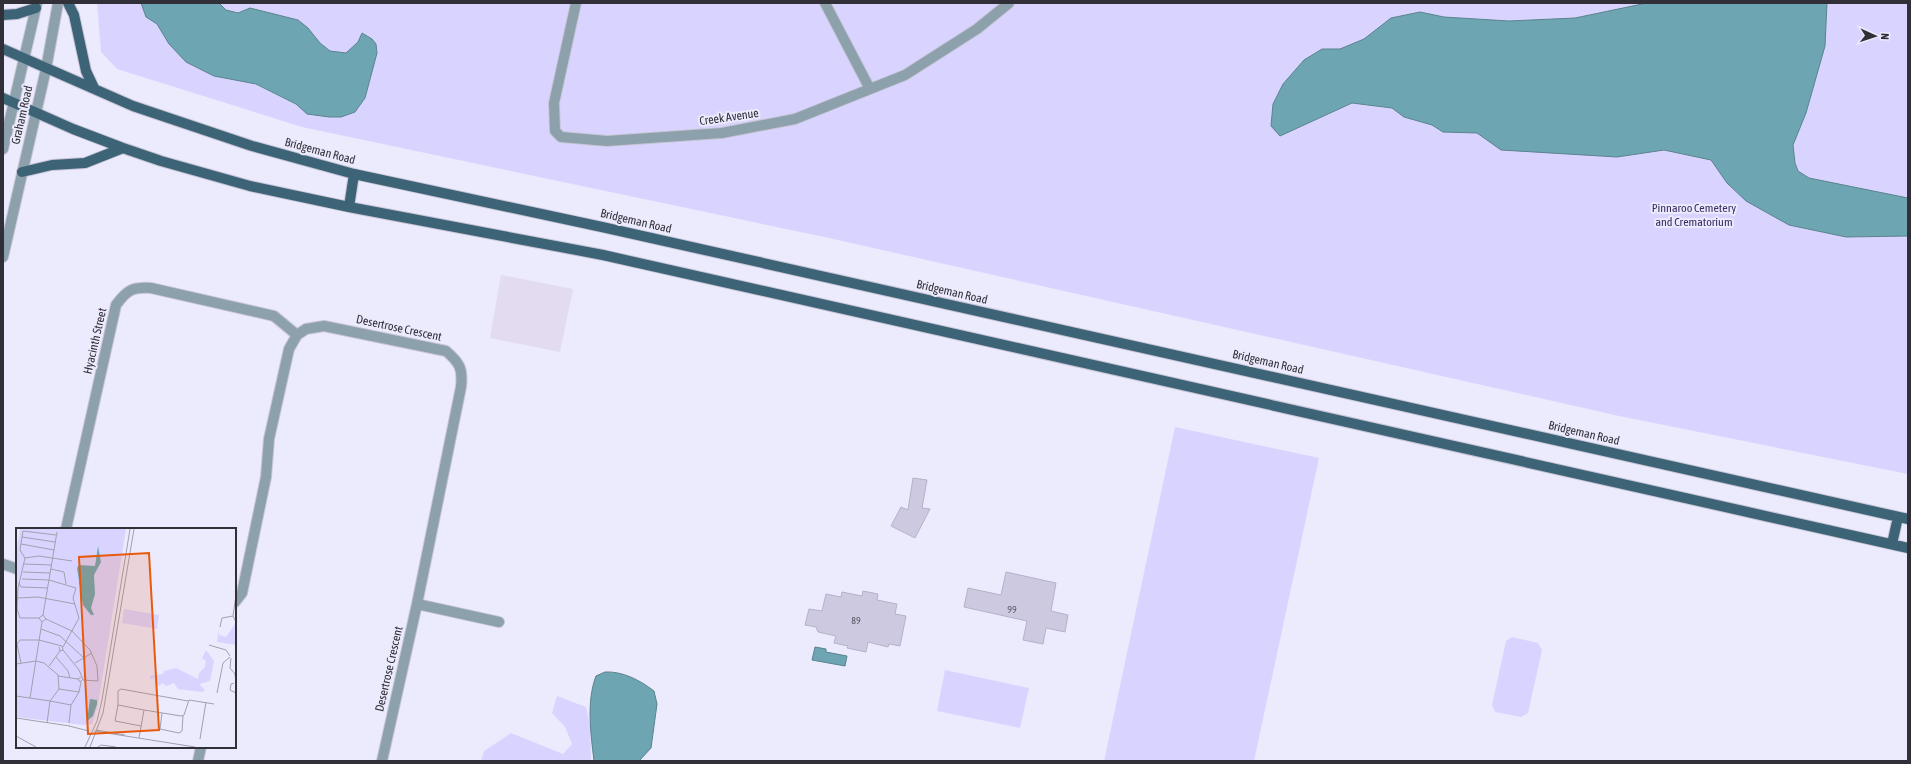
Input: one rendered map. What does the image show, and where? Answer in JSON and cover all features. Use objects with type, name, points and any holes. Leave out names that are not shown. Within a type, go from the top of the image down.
[{"type":"main road","points":[[68,3],[74,15],[85,66],[94,88]]},
{"type":"main road","points":[[3,15],[16,14],[37,5]]},
{"type":"main road","name":"Bridgeman Road","points":[[3,49],[133,106],[195,128],[354,174],[602,227],[1908,519]]},
{"type":"main road","points":[[3,98],[35,113],[123,148],[215,177],[349,207],[603,255],[1908,548]]},
{"type":"main road","points":[[22,172],[52,165],[85,164],[123,148]]},
{"type":"main road","points":[[349,207],[354,174]]},
{"type":"main road","points":[[1892,544],[1898,517]]},
{"type":"street","name":"Graham Road","points":[[3,257],[46,69],[58,3]]},
{"type":"street","name":"Creek Avenue","points":[[576,3],[554,103],[555,131],[561,137],[607,141],[722,133],[795,119],[905,75],[977,29],[1009,3]]},
{"type":"street","points":[[826,3],[870,89]]},
{"type":"street","name":"Graham Road","points":[[3,149],[37,5]]},
{"type":"street","name":"Hyacinth Street","points":[[66,528],[116,306],[125,294],[136,287],[151,288],[274,316],[298,335]]},
{"type":"street","name":"Desertrose Crescent","points":[[298,335],[306,329],[324,326],[446,351],[459,365],[463,374],[417,604],[382,761]]},
{"type":"street","points":[[236,601],[242,593],[266,477],[269,439],[289,349],[298,335]]},
{"type":"street","points":[[3,564],[16,569]]},
{"type":"street","points":[[417,604],[499,622]]},
{"type":"street","points":[[198,761],[201,748]]},
{"type":"shaded area","points":[[501,275],[573,289],[560,352],[490,338]]},
{"type":"green space","name":"Pinnaroo Cemetery and Crematorium","points":[[97,3],[1908,3],[1908,474],[1619,416],[829,238],[302,127],[117,69],[101,52]]},
{"type":"green space","points":[[1175,427],[1319,458],[1254,761],[1104,761]]},
{"type":"green space","points":[[1512,637],[1538,643],[1542,650],[1528,713],[1521,717],[1495,712],[1492,705],[1506,641]]},
{"type":"green space","points":[[945,670],[1029,688],[1020,728],[937,711]]},
{"type":"green space","points":[[557,696],[586,707],[590,726],[591,761],[481,761],[484,751],[511,733],[563,754],[572,744],[565,727],[552,713]]},
{"type":"water","points":[[141,3],[219,3],[226,10],[238,13],[250,8],[298,20],[308,28],[320,43],[330,51],[346,53],[358,42],[362,33],[372,39],[376,44],[377,53],[365,98],[355,112],[341,117],[307,114],[296,104],[256,84],[214,76],[186,62],[169,44],[157,24],[146,17]]},
{"type":"water","points":[[1647,3],[1827,3],[1825,46],[1806,113],[1793,145],[1795,163],[1798,171],[1809,178],[1908,198],[1908,236],[1846,237],[1789,225],[1746,201],[1727,183],[1711,160],[1664,150],[1617,157],[1501,150],[1477,133],[1443,132],[1432,125],[1404,117],[1392,108],[1352,103],[1280,136],[1271,126],[1273,104],[1283,84],[1304,60],[1322,49],[1340,49],[1364,39],[1391,18],[1420,12],[1444,17],[1509,21],[1575,18]]},
{"type":"water","points":[[815,647],[826,649],[826,652],[847,656],[845,666],[812,660]]},
{"type":"water","points":[[605,672],[618,673],[631,677],[654,691],[657,704],[651,748],[639,761],[594,761],[590,718],[591,697],[596,676]]},
{"type":"building","points":[[913,478],[927,480],[922,508],[930,509],[915,538],[891,526],[901,507],[908,510]]},
{"type":"building","points":[[1006,572],[1056,583],[1051,611],[1068,615],[1065,632],[1046,628],[1043,644],[1023,640],[1027,621],[964,607],[968,588],[1001,595]]},
{"type":"building","points":[[863,591],[878,594],[877,600],[897,604],[895,614],[906,616],[900,646],[889,644],[888,647],[868,642],[866,652],[847,648],[848,646],[834,643],[836,636],[818,632],[816,627],[805,625],[809,609],[822,611],[826,594],[841,597],[842,592],[862,596]]}]
